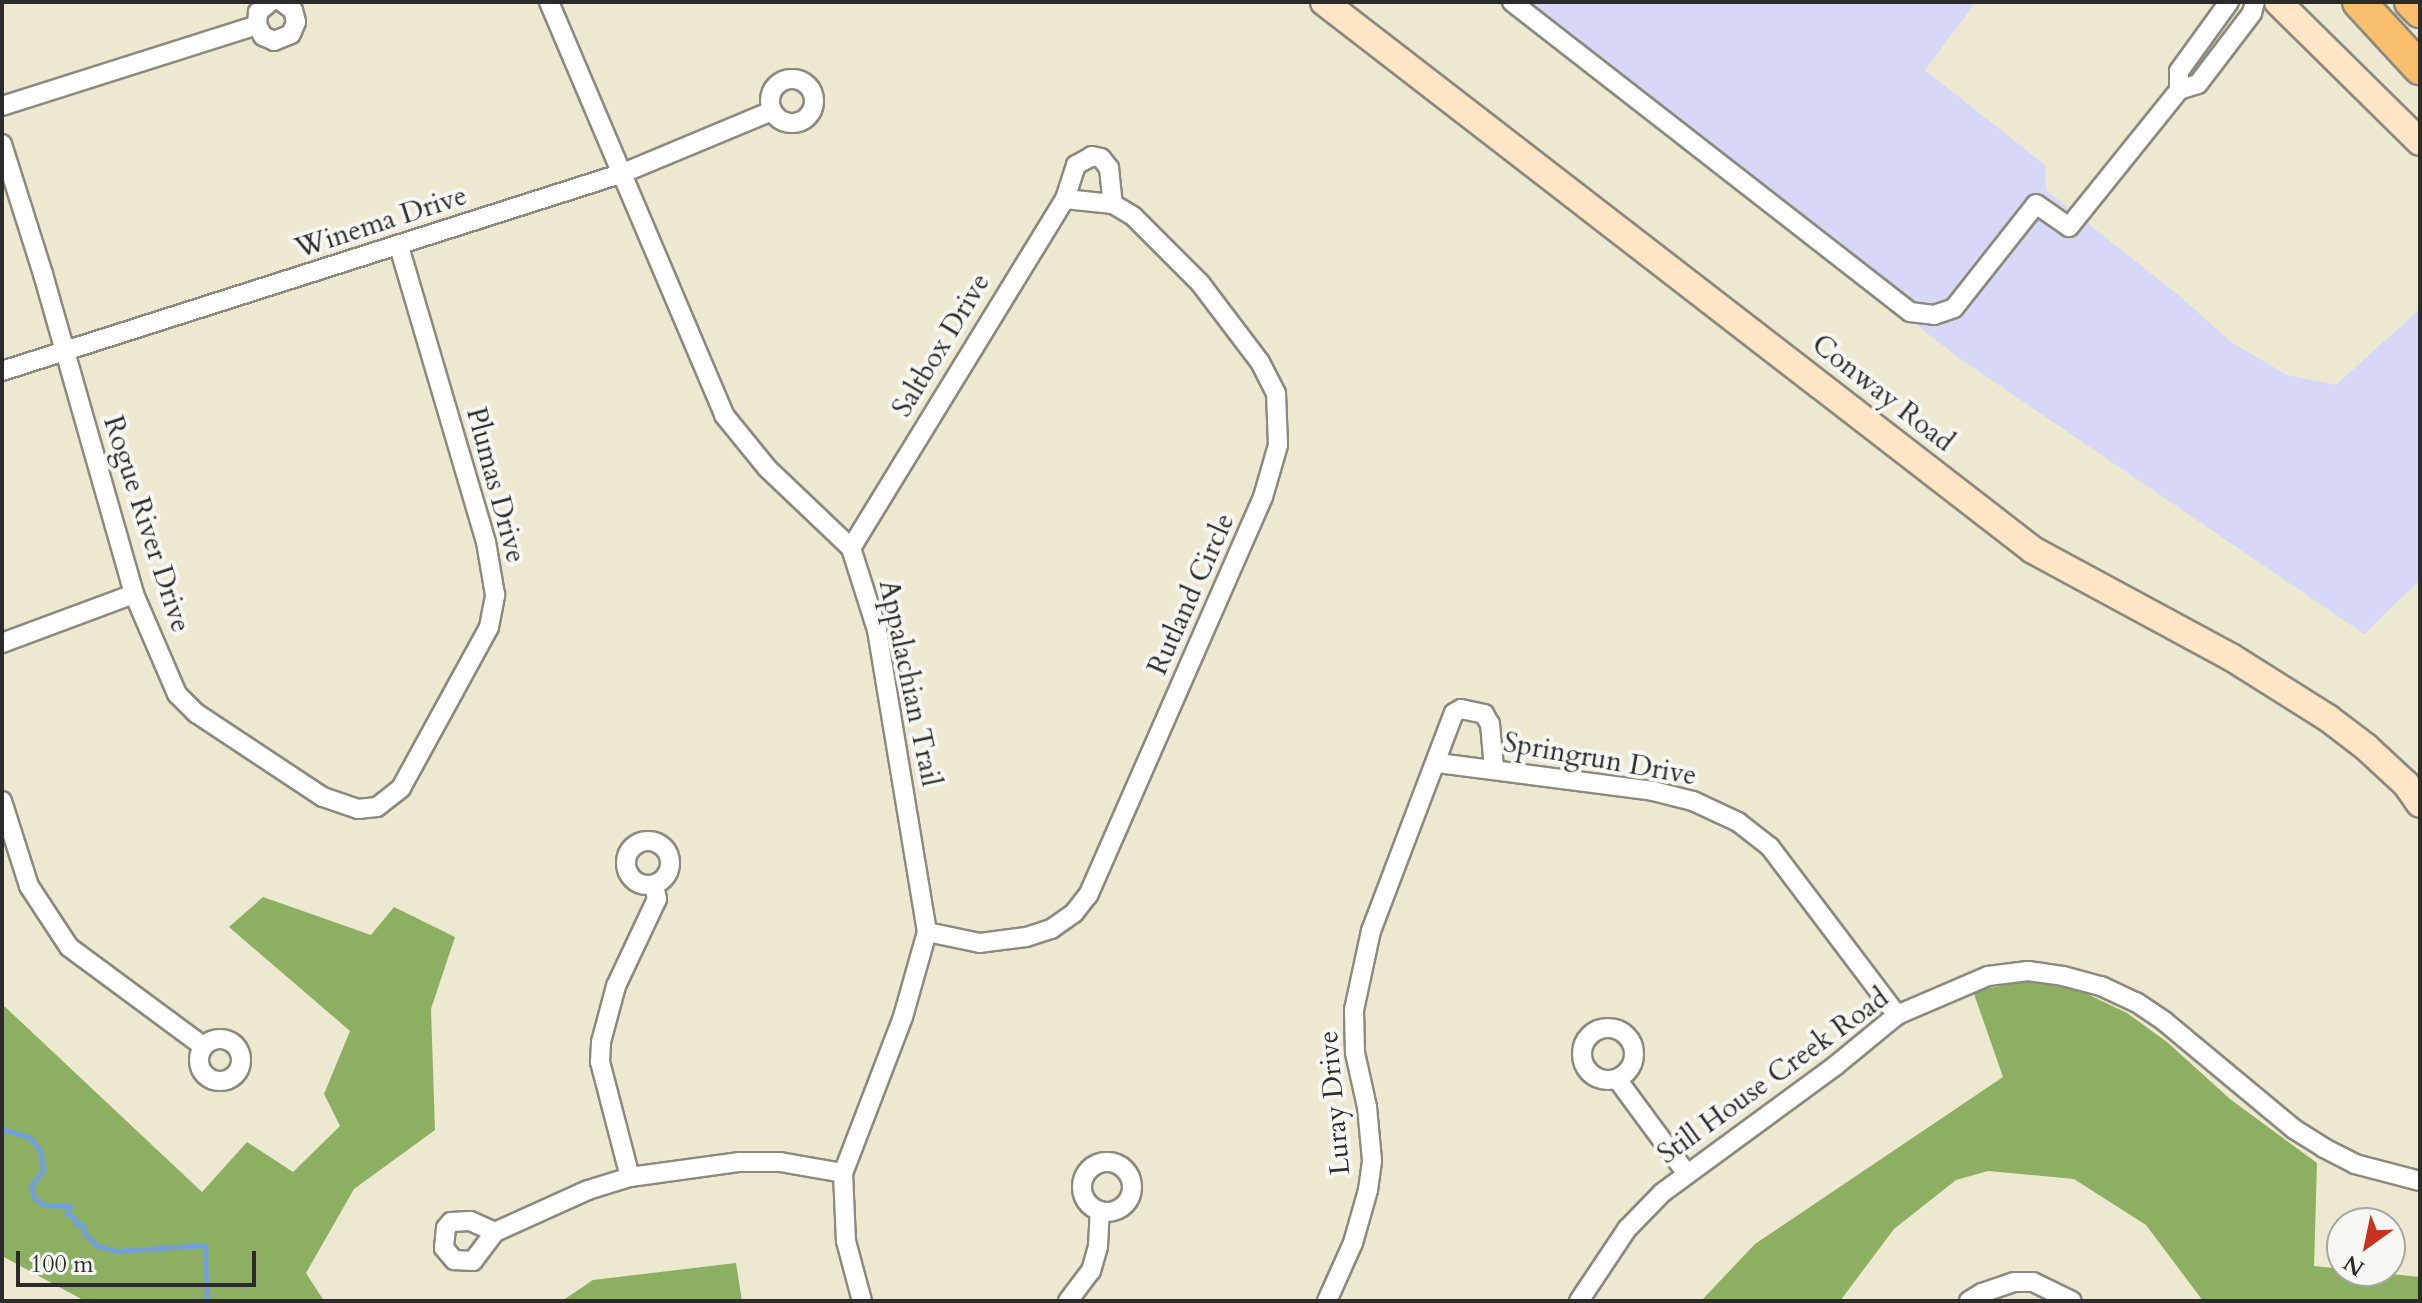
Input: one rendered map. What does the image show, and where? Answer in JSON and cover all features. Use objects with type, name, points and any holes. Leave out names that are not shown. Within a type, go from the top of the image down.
[{"type":"highway","points":[[2342,2],[2383,29]]},
{"type":"highway","points":[[2359,2],[2420,68]]},
{"type":"highway","points":[[2411,2],[2420,11]]},
{"type":"street","points":[[270,2],[258,12],[257,25],[268,39],[281,40],[291,34],[295,16],[282,2]]},
{"type":"street","name":"Appalachian Trail","points":[[549,2],[724,415],[767,468],[851,548],[877,630],[927,932],[903,1017],[843,1173],[846,1241],[862,1301]]},
{"type":"street","name":"Conway Road","points":[[1324,2],[2033,550],[2231,657],[2328,718],[2366,747],[2406,784],[2420,804]]},
{"type":"street","points":[[1512,2],[1910,312],[1934,315],[1954,308],[2036,204],[2069,227],[2179,90],[2198,84],[2252,13],[2255,2]]},
{"type":"street","points":[[2179,90],[2179,71],[2229,2]]},
{"type":"street","points":[[2278,2],[2420,142]]},
{"type":"street","points":[[2,106],[257,25]]},
{"type":"street","name":"Winema Drive","points":[[2,371],[623,173],[772,111]]},
{"type":"street","name":"Rogue River Drive","points":[[2,144],[134,594],[177,694],[196,713],[323,797],[358,809],[377,807]]},
{"type":"street","name":"Saltbox Drive","points":[[851,548],[1065,199],[1076,165],[1092,156],[1101,158],[1109,168],[1104,202]]},
{"type":"street","points":[[1065,199],[1104,202]]},
{"type":"street","name":"Rutland Circle","points":[[927,932],[980,943],[1026,937],[1051,929],[1074,913],[1088,895],[1272,475],[1280,423],[1276,393],[1260,362],[1200,283],[1133,216],[1104,202]]},
{"type":"street","name":"Plumas Drive","points":[[377,807],[401,788],[489,627],[495,595],[486,542],[399,246]]},
{"type":"street","points":[[2,643],[134,594]]},
{"type":"street","name":"Luray Drive","points":[[1327,1301],[1353,1243],[1368,1190],[1372,1160],[1367,1107],[1355,1053],[1354,1010],[1371,931],[1438,763],[1447,726],[1461,709],[1484,714],[1490,724],[1494,768]]},
{"type":"street","name":"Springrun Drive","points":[[1438,763],[1653,791],[1693,801],[1738,822],[1770,847],[1897,1015]]},
{"type":"street","points":[[2,801],[29,886],[69,947],[203,1046]]},
{"type":"street","points":[[630,1177],[600,1062],[601,1042],[616,986],[657,899],[654,885]]},
{"type":"street","name":"Still House Creek Road","points":[[1579,1301],[1627,1229],[1687,1174],[1835,1066],[1897,1015],[1988,976],[2028,971],[2101,986],[2164,1021],[2294,1129],[2324,1148],[2355,1164],[2420,1181]]},
{"type":"street","points":[[1617,1079],[1687,1174]]},
{"type":"street","points":[[495,1232],[588,1190],[630,1177],[740,1162],[780,1162],[843,1173]]},
{"type":"street","points":[[1068,1301],[1091,1271],[1098,1246],[1100,1211]]},
{"type":"street","points":[[1969,1301],[1991,1289],[2014,1282],[2033,1282],[2070,1299]]},
{"type":"shaded area","points":[[1495,2],[1976,2],[1925,70],[2045,165],[2046,190],[2183,299],[2231,342],[2287,375],[2336,385],[2420,309],[2420,580],[2364,634],[1962,360]]},
{"type":"green space","points":[[263,897],[371,935],[394,907],[455,937],[431,1009],[435,1130],[354,1189],[306,1273],[324,1301],[85,1301],[2,1256],[2,1004],[202,1192],[247,1142],[293,1172],[340,1126],[324,1094],[350,1031],[229,927]]},
{"type":"green space","points":[[2028,981],[2081,991],[2127,1013],[2167,1042],[2230,1099],[2317,1163],[2314,1266],[2326,1267],[2326,1287],[2406,1287],[2406,1276],[2420,1277],[2420,1301],[2203,1301],[2146,1225],[2074,1179],[1988,1171],[1956,1180],[1894,1229],[1840,1301],[1701,1301],[1755,1244],[2003,1077],[1973,991]]},
{"type":"green space","points":[[736,1263],[742,1301],[562,1301],[593,1280]]},
{"type":"waterway","points":[[2,1129],[29,1137],[40,1150],[43,1170],[31,1186],[34,1198],[44,1205],[70,1206],[67,1214],[75,1218],[76,1224],[82,1224],[85,1234],[96,1245],[116,1251],[205,1245],[207,1301]]}]
